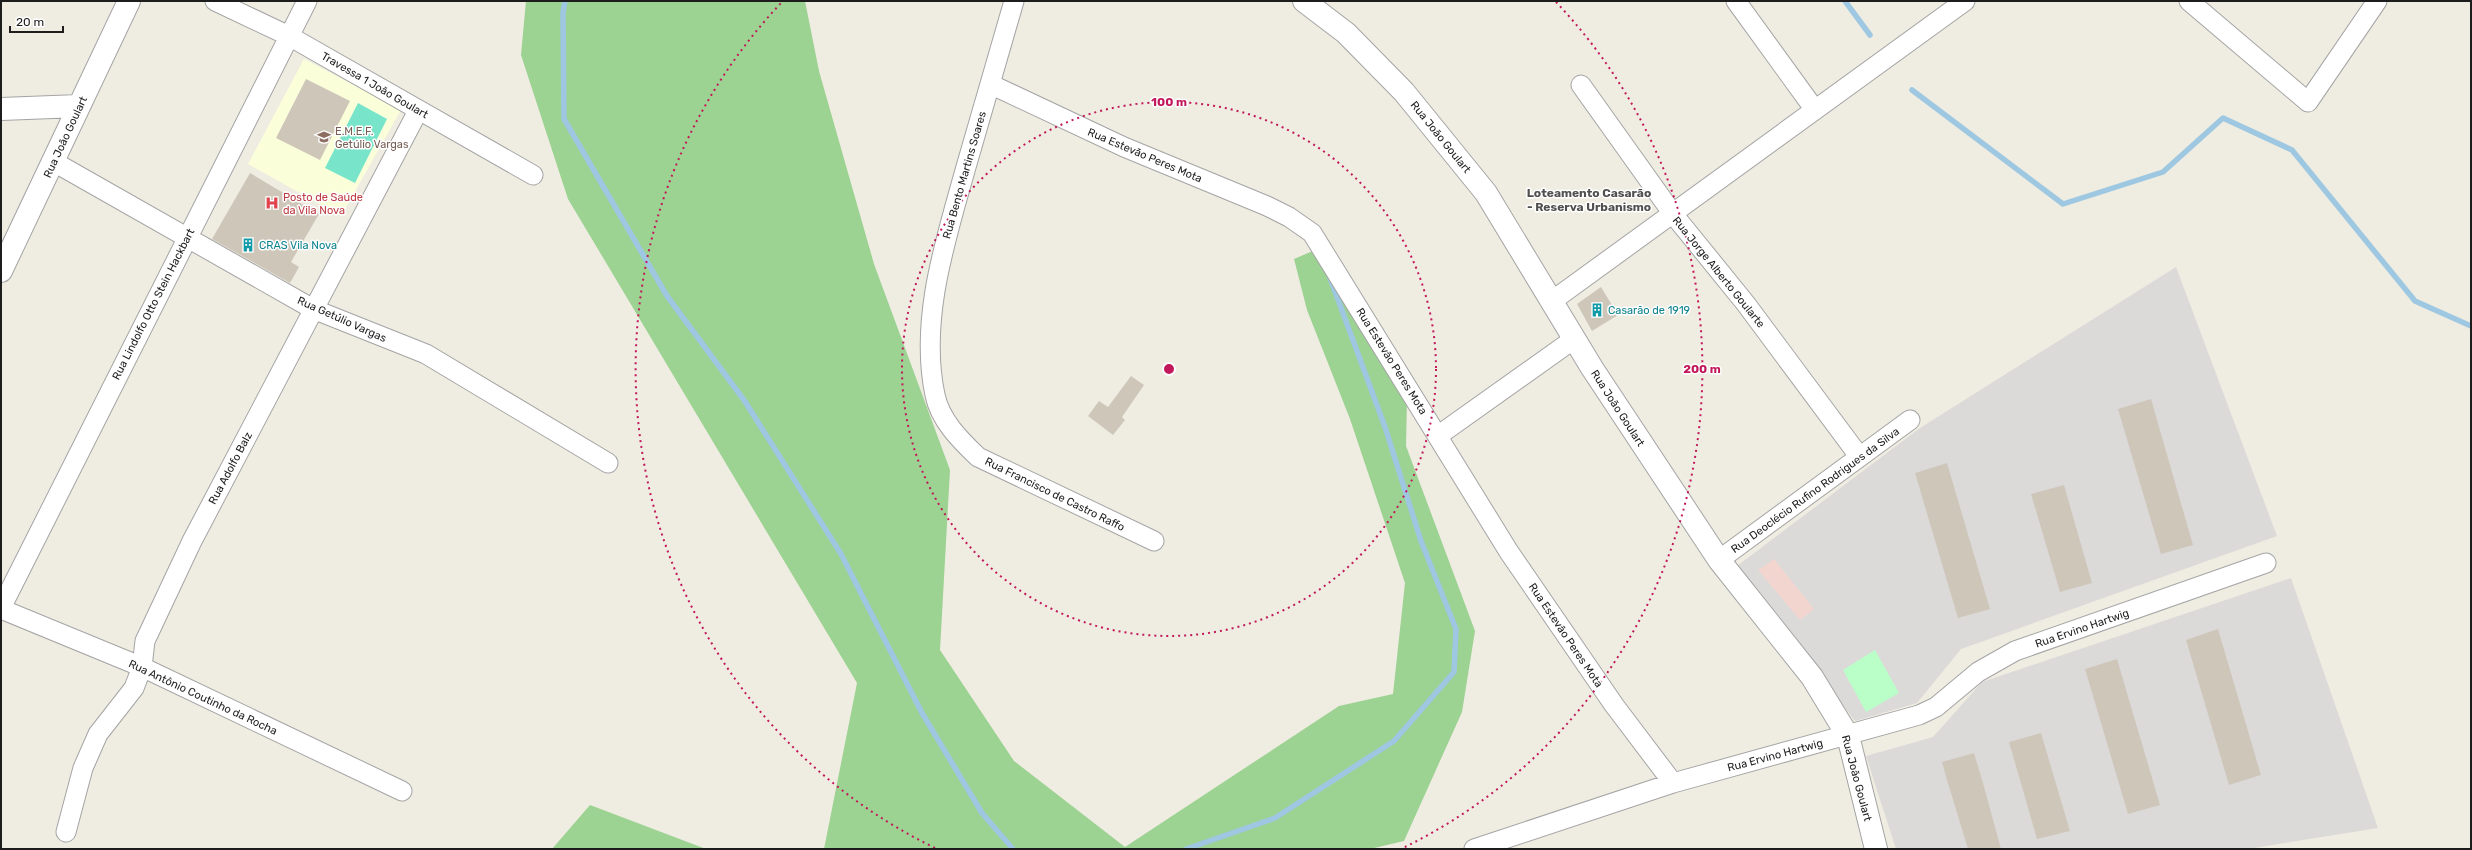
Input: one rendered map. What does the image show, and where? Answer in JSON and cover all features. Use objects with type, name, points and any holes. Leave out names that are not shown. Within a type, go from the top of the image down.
[{"type":"street","name":"Rua João Goulart","points":[[1,272],[129,1]]},
{"type":"street","name":"Travessa 1 João Goulart","points":[[214,1],[289,36],[418,111],[533,174]]},
{"type":"street","name":"Rua Lindolfo Otto Stein Hackbart","points":[[1,608],[186,237],[307,1]]},
{"type":"street","name":"Rua Bento Martins Soares","points":[[931,351],[940,258],[1014,1]]},
{"type":"street","name":"Rua João Goulart","points":[[1304,1],[1346,33],[1404,92],[1486,193],[1574,338],[1719,560],[1812,677],[1848,736],[1876,849]]},
{"type":"street","points":[[1736,1],[1815,110]]},
{"type":"street","points":[[1552,301],[1965,1]]},
{"type":"street","points":[[2189,1],[2308,102],[2377,1]]},
{"type":"street","name":"Rua Estevão Peres Mota","points":[[990,84],[1124,147],[1267,206],[1289,217],[1312,233],[1439,435],[1509,552],[1614,705],[1673,783]]},
{"type":"street","name":"Rua Jorge Alberto Goularte","points":[[1581,85],[1673,214],[1746,304],[1859,456]]},
{"type":"street","points":[[1,109],[79,106]]},
{"type":"street","name":"Rua Adolfo Balz","points":[[66,832],[83,768],[98,734],[134,688],[142,667],[145,641],[192,541],[418,111]]},
{"type":"street","name":"Rua Getúlio Vargas","points":[[54,162],[313,309],[426,354],[608,463]]},
{"type":"street","points":[[1439,435],[1574,338]]},
{"type":"street","name":"Rua Francisco de Castro Raffo","points":[[931,351],[935,396],[954,434],[978,457],[1154,541]]},
{"type":"street","name":"Rua Deoclécio Rufino Rodrigues da Silva","points":[[1719,560],[1910,420]]},
{"type":"street","name":"Rua Ervino Hartwig","points":[[1474,849],[1673,783],[1848,736],[1919,715],[1936,707],[1978,672],[2015,652],[2266,563]]},
{"type":"street","name":"Rua Antônio Coutinho da Rocha","points":[[1,608],[142,667],[402,791]]},
{"type":"shaded area","name":"E.M.E.F. Getúlio Vargas","points":[[304,59],[401,110],[341,216],[248,164]]},
{"type":"shaded area","points":[[2176,267],[2277,536],[1961,649],[1917,703],[1855,721],[1737,566],[1920,428]]},
{"type":"shaded area","points":[[1774,559],[1814,609],[1800,620],[1758,570]]},
{"type":"shaded area","points":[[2291,578],[2378,828],[2248,849],[1896,849],[1866,756],[1933,737],[1982,682]]},
{"type":"green space","points":[[526,1],[805,1],[819,71],[874,264],[950,470],[940,650],[1014,761],[1125,847],[1339,706],[1393,694],[1405,583],[1350,419],[1307,310],[1294,259],[1315,250],[1407,398],[1406,446],[1475,631],[1462,712],[1404,841],[1370,849],[824,849],[857,683],[568,199],[521,55]]},
{"type":"green space","points":[[358,103],[387,119],[355,183],[325,168]]},
{"type":"green space","points":[[1875,650],[1899,693],[1866,712],[1843,670]]},
{"type":"green space","points":[[590,805],[706,849],[552,849]]},
{"type":"building","points":[[306,79],[350,101],[320,160],[276,138]]},
{"type":"building","points":[[250,173],[319,214],[291,262],[299,267],[290,283],[212,239]]},
{"type":"building","name":"Casarão de 1919","points":[[1601,287],[1618,315],[1592,331],[1577,304]]},
{"type":"building","points":[[1131,376],[1144,385],[1122,417],[1125,420],[1113,435],[1088,416],[1099,401],[1108,407]]},
{"type":"building","points":[[2151,399],[2193,545],[2161,554],[2118,409]]},
{"type":"building","points":[[1947,463],[1990,609],[1958,618],[1915,473]]},
{"type":"building","points":[[2064,485],[2092,583],[2060,592],[2031,494]]},
{"type":"building","points":[[2218,629],[2261,775],[2229,785],[2186,640]]},
{"type":"building","points":[[2117,659],[2160,805],[2128,814],[2085,669]]},
{"type":"building","points":[[2041,733],[2070,831],[2037,839],[2009,742]]},
{"type":"building","points":[[1974,753],[2001,849],[1968,849],[1947,780],[1942,762]]},
{"type":"waterway","points":[[565,1],[563,13],[564,119],[667,296],[744,400],[841,554],[922,713],[982,813],[1013,849]]},
{"type":"waterway","points":[[1845,1],[1870,35]]},
{"type":"waterway","points":[[1912,90],[2063,204],[2163,172],[2223,118],[2292,150],[2415,301],[2471,326]]},
{"type":"waterway","points":[[1186,849],[1275,818],[1394,741],[1454,672],[1456,629],[1421,541],[1385,427],[1330,278]]},
{"type":"place","name":"E.M.E.F. Getúlio Vargas","points":[[324,137]]},
{"type":"place","name":"Posto de Saúde da Vila Nova","points":[[272,203]]},
{"type":"place","name":"CRAS Vila Nova","points":[[248,245]]},
{"type":"place","name":"Casarão de 1919","points":[[1597,310]]},
{"type":"district","name":"Loteamento Casarão - Reserva Urbanismo","points":[[1589,200]]}]
